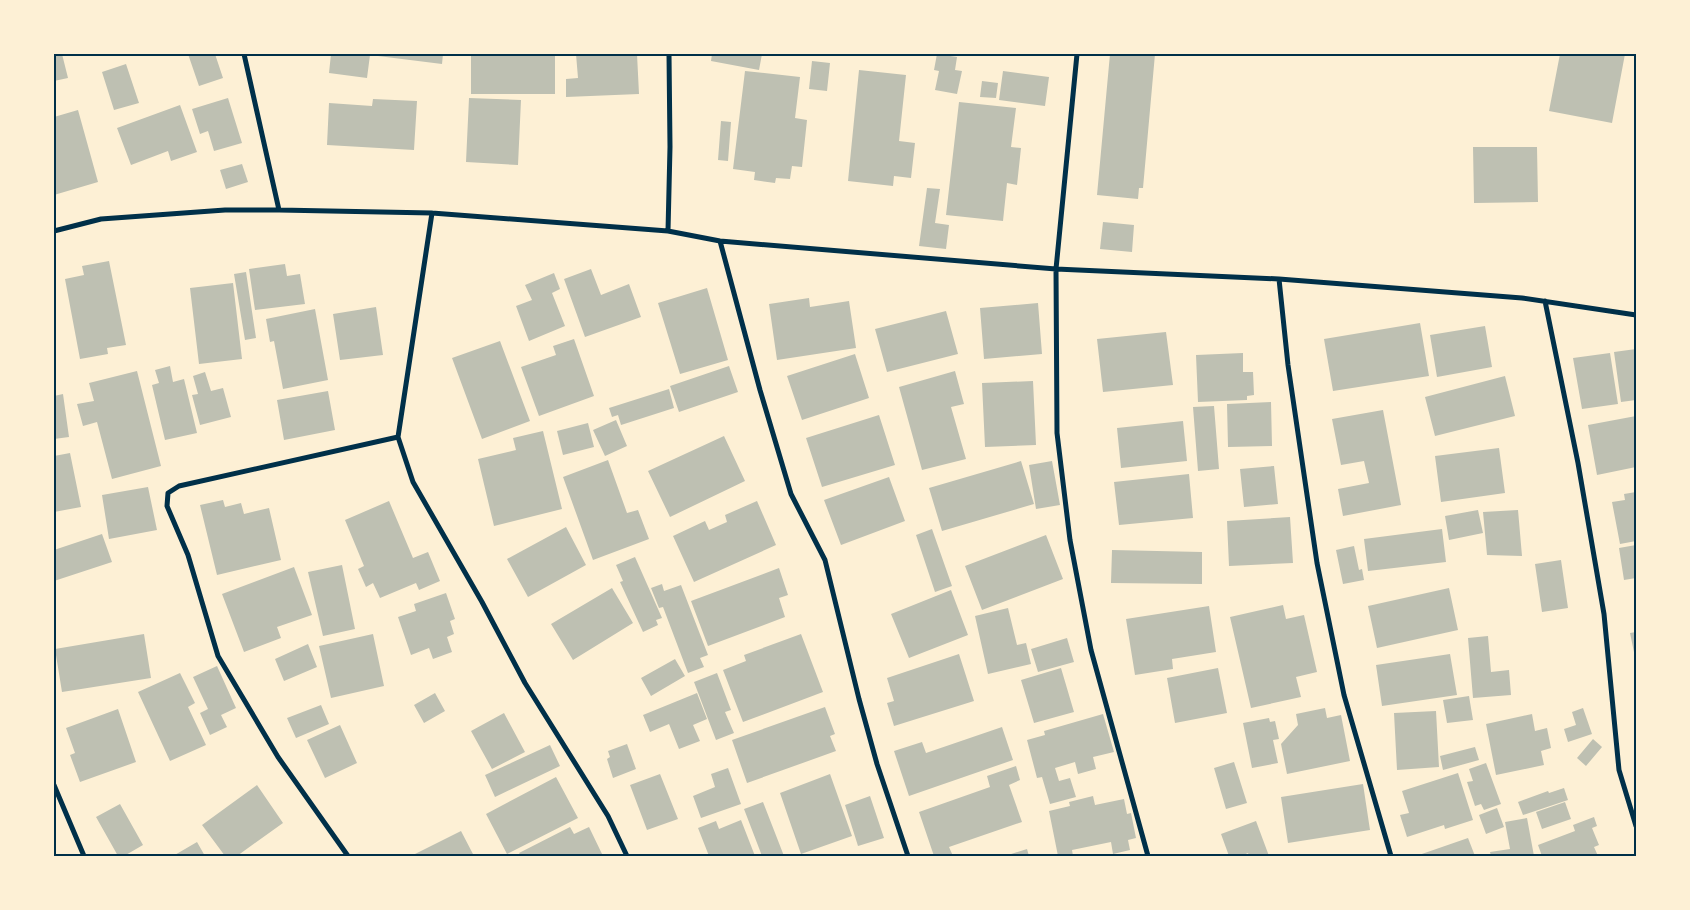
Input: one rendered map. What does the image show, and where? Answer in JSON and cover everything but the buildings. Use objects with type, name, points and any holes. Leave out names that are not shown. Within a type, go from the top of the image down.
[{"type":"street","points":[[244,54],[279,210]]},
{"type":"street","points":[[668,231],[670,147],[669,54]]},
{"type":"street","points":[[1076,54],[1056,269],[1056,433],[1070,540],[1091,650],[1148,856]]},
{"type":"street","points":[[54,231],[101,219],[225,210],[432,213],[668,231],[720,241],[1056,269],[1279,279],[1545,301],[1636,314]]},
{"type":"street","points":[[432,213],[398,437],[413,482],[482,602],[525,684],[608,816],[627,856]]},
{"type":"street","points":[[720,241],[760,390],[791,494],[825,560],[861,708],[877,764],[908,856]]},
{"type":"street","points":[[1279,279],[1288,365],[1317,564],[1344,695],[1391,856]]},
{"type":"street","points":[[1545,301],[1578,464],[1604,614],[1619,770],[1636,826]]},
{"type":"street","points":[[348,856],[278,757],[218,656],[188,555],[167,506],[168,493],[179,486],[398,437]]},
{"type":"street","points":[[54,785],[84,856]]}]
